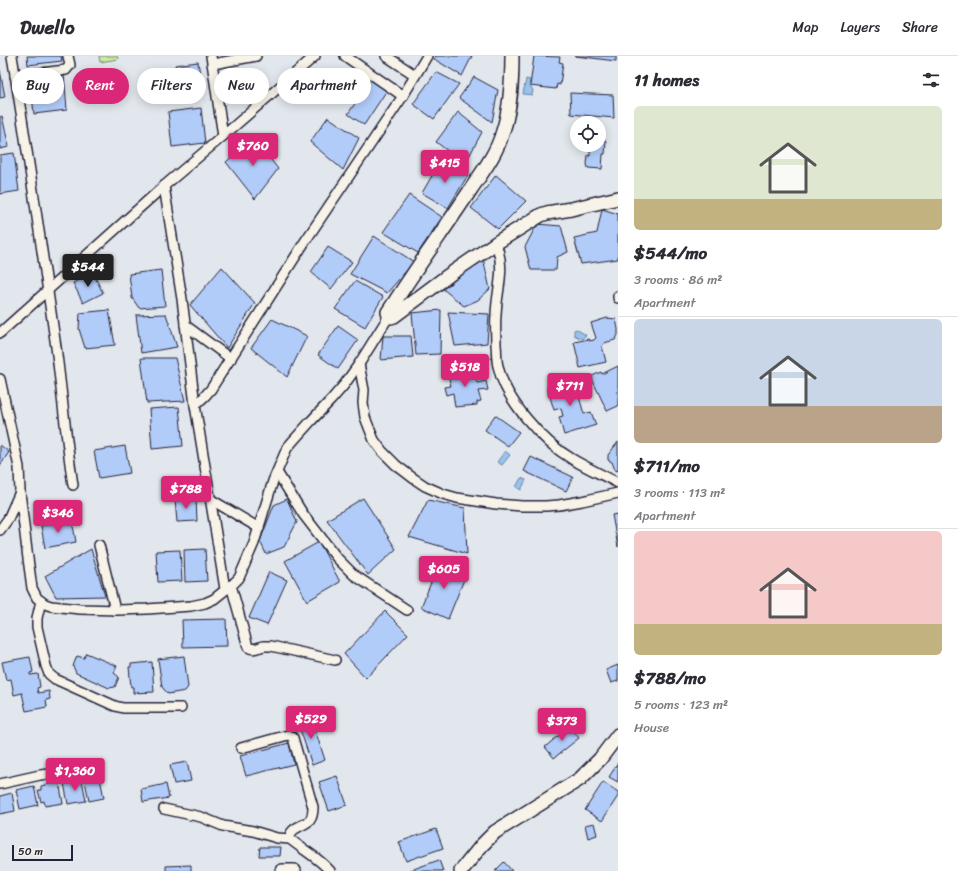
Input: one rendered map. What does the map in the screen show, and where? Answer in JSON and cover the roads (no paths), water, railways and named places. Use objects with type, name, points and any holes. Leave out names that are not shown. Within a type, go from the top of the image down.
[{"type":"street","points":[[12,56],[14,68]]},
{"type":"street","points":[[64,70],[66,70],[70,64],[68,56]]},
{"type":"street","points":[[223,136],[212,60],[256,56]]},
{"type":"street","points":[[0,333],[164,186],[314,56]]},
{"type":"street","points":[[345,56],[402,96]]},
{"type":"street","points":[[386,56],[415,75]]},
{"type":"street","points":[[195,405],[211,389],[306,240],[427,56]]},
{"type":"street","points":[[0,379],[19,467],[20,492],[32,588],[34,594],[41,601],[51,606],[80,609],[148,609],[191,606],[205,603],[220,595],[239,578],[259,528],[270,489],[285,453],[293,441],[332,400],[359,364],[388,316],[388,312],[394,302],[453,216],[498,145],[505,127],[509,107],[512,56]]},
{"type":"street","points":[[20,104],[48,290],[73,485]]},
{"type":"street","points":[[164,186],[210,499],[228,587],[248,648],[255,649],[263,646],[271,646],[335,660]]},
{"type":"street","points":[[388,316],[391,317],[396,315],[442,279],[541,215],[618,198]]},
{"type":"street","points":[[496,243],[500,258],[501,270],[496,315],[497,359],[499,371],[510,394],[533,426],[557,449],[573,460],[618,483]]},
{"type":"street","points":[[185,325],[231,358]]},
{"type":"street","points":[[359,364],[363,386],[363,403],[366,421],[374,440],[382,451],[396,465],[425,486],[443,494],[460,499],[522,506],[559,505],[618,492]]},
{"type":"street","points":[[277,472],[303,514],[337,558],[354,575],[407,610]]},
{"type":"street","points":[[0,530],[8,519],[20,492]]},
{"type":"street","points":[[210,499],[259,528]]},
{"type":"street","points":[[99,544],[115,610]]},
{"type":"street","points":[[41,601],[37,618],[38,634],[49,674],[55,679],[115,706],[123,708],[181,708]]},
{"type":"street","points":[[242,748],[288,735],[292,736],[313,807],[313,812],[310,820],[291,832],[289,835],[290,839]]},
{"type":"street","points":[[461,871],[482,845],[495,832],[580,779],[600,759],[618,735]]},
{"type":"street","points":[[0,784],[40,775],[78,771]]},
{"type":"street","points":[[164,808],[201,817],[223,826],[253,831],[277,838],[290,839],[327,867],[330,871]]},
{"type":"street","points":[[282,871],[294,871]]},
{"type":"water","points":[[526,79],[530,80],[529,85],[533,90],[532,95],[523,94]]},
{"type":"water","points":[[576,329],[586,335],[582,339],[574,335],[574,330]]},
{"type":"water","points":[[505,451],[510,455],[502,465],[497,462]]},
{"type":"water","points":[[521,478],[526,480],[521,490],[516,487]]}]
